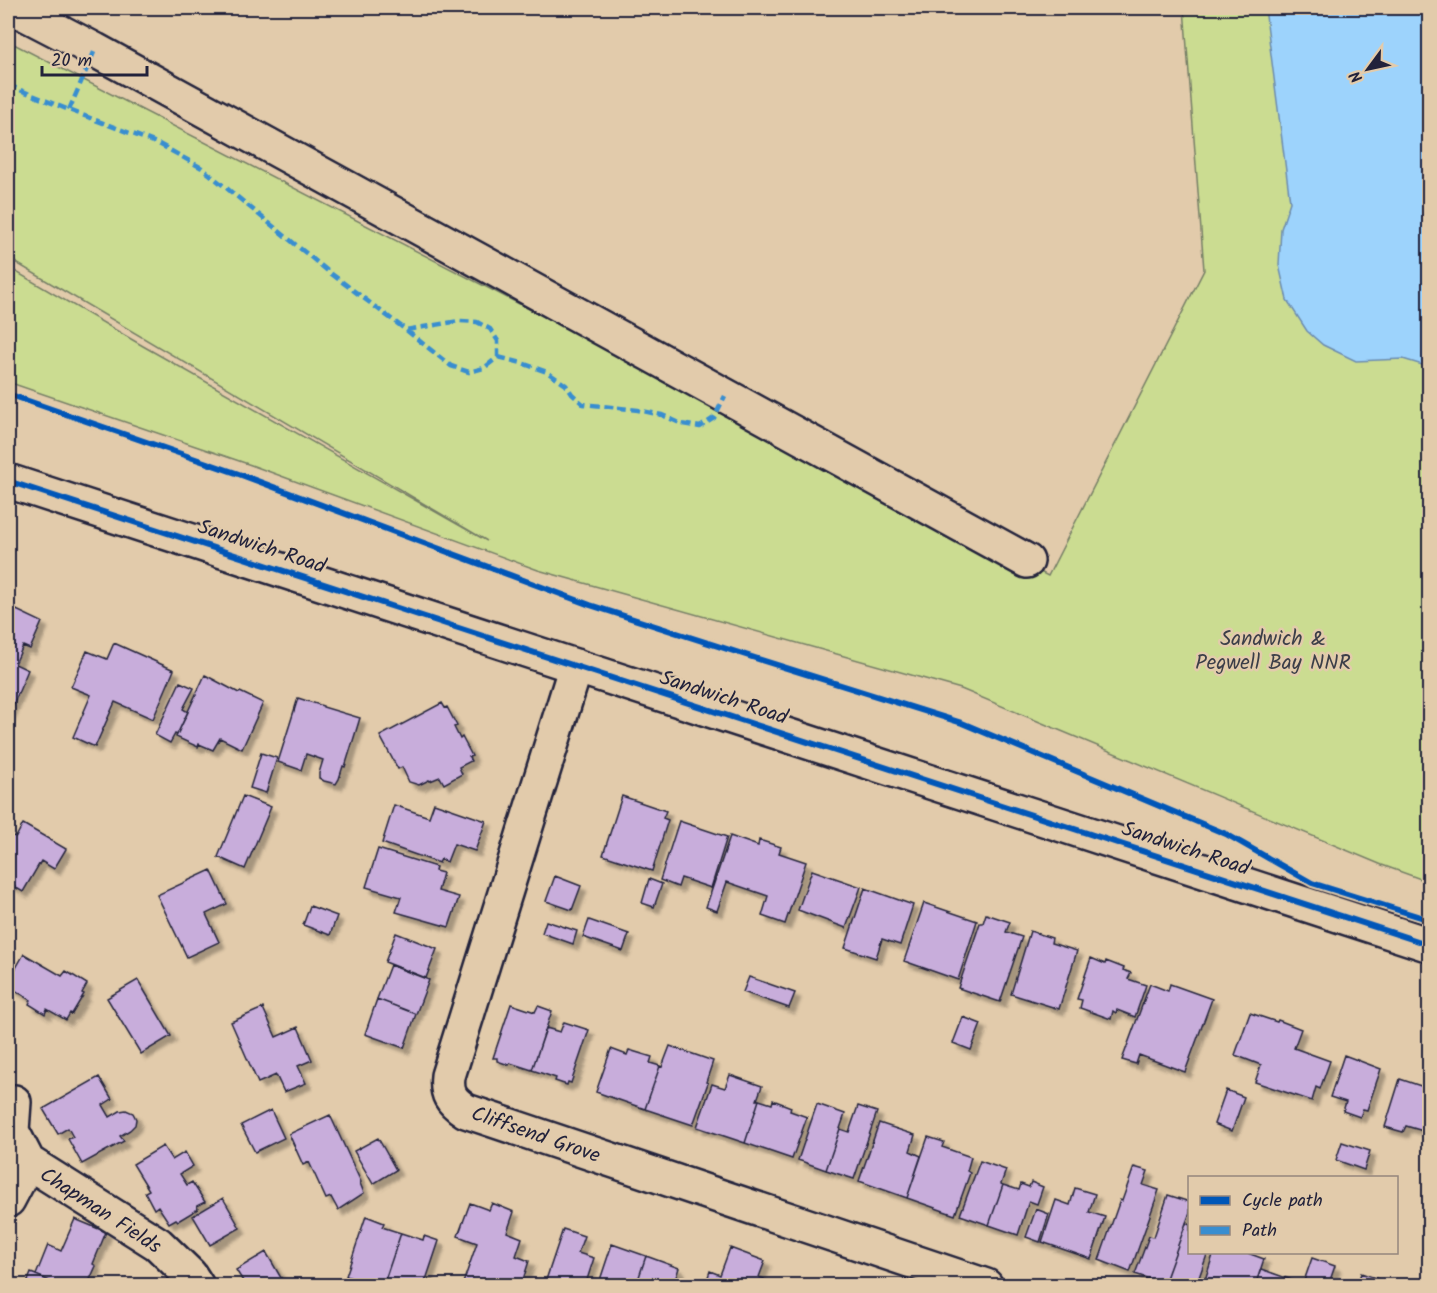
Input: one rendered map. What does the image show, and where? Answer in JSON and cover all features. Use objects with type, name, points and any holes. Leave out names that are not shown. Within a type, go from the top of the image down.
[{"type":"street","points":[[14,8],[95,50],[1027,561]]},
{"type":"street","name":"Sandwich Road","points":[[8,481],[1430,945]]},
{"type":"street","name":"Cliffsend Grove","points":[[576,666],[448,1076],[448,1095],[456,1105],[466,1111],[986,1286]]},
{"type":"street","name":"Chapman Fields","points":[[14,1102],[12,1131],[28,1162],[158,1244],[190,1275],[197,1286]]},
{"type":"street","name":"Chapman Fields","points":[[8,1200],[28,1162]]},
{"type":"green space","name":"Sandwich & Pegwell Bay NNR","points":[[1184,8],[1429,8],[1429,882],[1382,865],[961,689],[538,570],[251,465],[8,382],[8,267],[487,541],[8,258],[8,41],[1048,576],[1204,270]]},
{"type":"water","points":[[1265,8],[1429,8],[1429,367],[1403,359],[1356,361],[1323,345],[1307,331],[1287,300],[1279,265],[1281,229],[1290,202]]},
{"type":"building","points":[[8,606],[42,622],[30,649],[23,646],[15,664],[28,670],[8,717]]},
{"type":"building","points":[[114,643],[174,670],[153,719],[115,702],[95,747],[73,737],[91,695],[71,687],[87,651],[107,659]]},
{"type":"building","points":[[205,675],[263,703],[242,749],[220,738],[213,750],[199,744],[198,747],[176,737]]},
{"type":"building","points":[[180,682],[194,688],[183,709],[188,712],[177,735],[175,734],[170,743],[155,735]]},
{"type":"building","points":[[298,698],[360,718],[345,767],[343,766],[336,784],[319,778],[323,760],[306,754],[301,770],[278,762]]},
{"type":"building","points":[[442,703],[445,708],[447,707],[457,726],[454,727],[460,739],[462,737],[472,756],[469,757],[471,761],[459,767],[462,774],[444,784],[440,777],[419,785],[409,782],[402,767],[398,769],[380,736]]},
{"type":"building","points":[[261,753],[277,758],[266,793],[250,788]]},
{"type":"building","points":[[243,796],[271,807],[245,869],[218,857]]},
{"type":"building","points":[[622,796],[666,811],[663,818],[668,820],[652,871],[603,855]]},
{"type":"building","points":[[434,803],[486,821],[475,851],[454,844],[447,862],[441,859],[439,863],[382,843],[394,805],[429,817]]},
{"type":"building","points":[[679,821],[727,837],[711,888],[681,878],[678,887],[660,880]]},
{"type":"building","points":[[23,824],[66,849],[54,869],[41,861],[23,892],[8,883],[8,838],[16,837]]},
{"type":"building","points":[[730,836],[758,846],[759,840],[781,847],[779,853],[806,862],[785,924],[762,916],[768,896],[727,882],[717,911],[706,907]]},
{"type":"building","points":[[378,849],[436,867],[435,871],[443,873],[438,891],[459,897],[449,927],[396,912],[401,897],[366,887]]},
{"type":"building","points":[[211,870],[227,904],[206,914],[219,942],[187,957],[157,895]]},
{"type":"building","points":[[812,870],[861,887],[846,928],[798,910]]},
{"type":"building","points":[[555,876],[581,886],[572,910],[546,901]]},
{"type":"building","points":[[649,879],[662,884],[654,907],[642,903]]},
{"type":"building","points":[[865,888],[913,905],[900,945],[882,939],[876,958],[845,948]]},
{"type":"building","points":[[924,903],[977,921],[958,980],[904,961]]},
{"type":"building","points":[[310,906],[337,916],[330,935],[303,925]]},
{"type":"building","points":[[986,914],[1010,922],[1006,932],[1022,937],[1000,1002],[958,988],[980,923],[983,923]]},
{"type":"building","points":[[589,920],[629,934],[623,951],[583,937]]},
{"type":"building","points":[[546,921],[577,931],[573,944],[542,933]]},
{"type":"building","points":[[1030,931],[1052,938],[1051,943],[1077,951],[1059,1009],[1011,994]]},
{"type":"building","points":[[396,933],[437,949],[426,978],[385,962]]},
{"type":"building","points":[[24,954],[62,976],[66,971],[87,984],[82,993],[84,994],[66,1020],[47,1009],[45,1014],[29,1004],[31,1000],[8,986]]},
{"type":"building","points":[[1091,958],[1124,968],[1123,970],[1131,973],[1128,979],[1146,985],[1135,1017],[1117,1010],[1116,1013],[1113,1011],[1111,1019],[1080,1008],[1082,1000],[1077,999]]},
{"type":"building","points":[[390,965],[429,980],[416,1014],[377,999]]},
{"type":"building","points":[[749,977],[795,993],[789,1008],[743,992]]},
{"type":"building","points":[[138,980],[171,1036],[141,1054],[107,998]]},
{"type":"building","points":[[1150,984],[1168,991],[1170,984],[1212,999],[1185,1072],[1139,1055],[1136,1064],[1122,1060]]},
{"type":"building","points":[[377,999],[416,1014],[404,1048],[365,1034]]},
{"type":"building","points":[[511,1004],[535,1012],[538,1006],[552,1011],[532,1070],[510,1063],[509,1065],[493,1058]]},
{"type":"building","points":[[263,1008],[276,1037],[298,1027],[312,1060],[298,1066],[306,1083],[284,1092],[276,1075],[258,1083],[231,1022]]},
{"type":"building","points":[[1250,1013],[1301,1029],[1294,1048],[1330,1061],[1320,1089],[1316,1087],[1312,1101],[1255,1082],[1261,1065],[1235,1055]]},
{"type":"building","points":[[963,1017],[981,1024],[971,1050],[953,1043]]},
{"type":"building","points":[[564,1022],[589,1030],[571,1083],[568,1082],[567,1085],[555,1081],[556,1078],[532,1070],[546,1028],[560,1032]]},
{"type":"building","points":[[670,1046],[713,1061],[693,1125],[645,1109],[660,1066],[662,1067]]},
{"type":"building","points":[[611,1049],[627,1055],[629,1050],[652,1057],[650,1063],[660,1066],[645,1109],[596,1092]]},
{"type":"building","points":[[1344,1055],[1381,1069],[1367,1110],[1363,1109],[1360,1117],[1343,1111],[1346,1102],[1330,1097]]},
{"type":"building","points":[[730,1075],[762,1086],[745,1143],[697,1127],[712,1084],[725,1088]]},
{"type":"building","points":[[99,1077],[112,1099],[103,1105],[110,1117],[126,1110],[133,1113],[136,1119],[135,1125],[120,1136],[124,1141],[82,1164],[68,1139],[73,1137],[68,1128],[58,1134],[43,1109]]},
{"type":"building","points":[[1400,1079],[1430,1089],[1430,1133],[1406,1126],[1403,1132],[1385,1127]]},
{"type":"building","points":[[1226,1090],[1244,1097],[1232,1131],[1214,1124]]},
{"type":"building","points":[[759,1100],[772,1104],[773,1100],[791,1107],[790,1111],[807,1117],[792,1159],[745,1143]]},
{"type":"building","points":[[817,1104],[845,1114],[826,1170],[798,1160]]},
{"type":"building","points":[[858,1106],[877,1112],[854,1179],[826,1170],[840,1129],[849,1132]]},
{"type":"building","points":[[271,1110],[284,1138],[255,1152],[241,1125]]},
{"type":"building","points":[[330,1115],[364,1193],[338,1210],[331,1197],[326,1199],[309,1162],[303,1165],[289,1134]]},
{"type":"building","points":[[879,1123],[915,1135],[910,1151],[921,1156],[907,1198],[859,1181]]},
{"type":"building","points":[[928,1137],[944,1142],[942,1147],[971,1157],[967,1171],[970,1173],[955,1215],[907,1198]]},
{"type":"building","points":[[378,1138],[396,1170],[373,1184],[354,1151]]},
{"type":"building","points":[[1342,1142],[1370,1151],[1364,1170],[1336,1160]]},
{"type":"building","points":[[163,1146],[172,1160],[185,1152],[193,1166],[180,1174],[187,1185],[192,1182],[205,1202],[178,1221],[176,1219],[169,1223],[158,1206],[154,1209],[145,1192],[149,1190],[133,1164]]},
{"type":"building","points":[[980,1161],[1006,1170],[989,1225],[960,1215]]},
{"type":"building","points":[[1134,1167],[1148,1171],[1143,1185],[1159,1190],[1130,1272],[1099,1260]]},
{"type":"building","points":[[1031,1182],[1043,1187],[1037,1204],[1029,1201],[1018,1235],[989,1225],[1003,1185],[1019,1190],[1021,1184],[1029,1187]]},
{"type":"building","points":[[1075,1188],[1095,1194],[1089,1212],[1105,1217],[1091,1259],[1042,1242],[1056,1200],[1070,1205]]},
{"type":"building","points":[[1168,1195],[1188,1201],[1188,1218],[1164,1284],[1135,1274],[1149,1236],[1154,1237]]},
{"type":"building","points":[[223,1198],[240,1228],[210,1245],[193,1216]]},
{"type":"building","points":[[470,1203],[489,1210],[492,1203],[514,1212],[507,1232],[522,1238],[516,1256],[529,1261],[521,1286],[462,1286],[477,1243],[458,1236]]},
{"type":"building","points":[[1036,1209],[1049,1214],[1040,1242],[1026,1237]]},
{"type":"building","points":[[366,1216],[384,1223],[382,1227],[401,1233],[383,1286],[374,1286],[346,1276]]},
{"type":"building","points":[[75,1219],[106,1232],[93,1264],[96,1266],[87,1286],[61,1286],[36,1275],[48,1245],[61,1251]]},
{"type":"building","points":[[1186,1223],[1188,1224],[1188,1254],[1207,1254],[1196,1286],[1164,1284]]},
{"type":"building","points":[[563,1229],[584,1236],[578,1253],[594,1258],[585,1286],[544,1286]]},
{"type":"building","points":[[401,1233],[423,1240],[424,1236],[439,1241],[424,1286],[383,1286]]},
{"type":"building","points":[[612,1244],[646,1256],[636,1286],[598,1286]]},
{"type":"building","points":[[730,1248],[765,1261],[759,1277],[764,1279],[761,1286],[705,1286],[710,1271],[720,1275]]},
{"type":"building","points":[[266,1252],[284,1283],[279,1286],[246,1286],[236,1270]]},
{"type":"building","points":[[1213,1254],[1250,1254],[1264,1259],[1255,1286],[1203,1286]]},
{"type":"building","points":[[646,1256],[679,1268],[673,1286],[636,1286]]},
{"type":"building","points":[[1312,1258],[1335,1266],[1328,1286],[1255,1286],[1261,1269],[1303,1284]]},
{"type":"building","points":[[31,1273],[36,1275],[61,1286],[26,1286]]},
{"type":"building","points":[[1361,1273],[1378,1279],[1375,1286],[1357,1286]]},
{"type":"building","points":[[807,1280],[824,1286],[805,1286]]},
{"type":"marked path","points":[[69,110],[95,50]]},
{"type":"marked path","points":[[8,85],[159,144],[202,168],[329,272],[451,366],[469,372],[484,368],[498,357],[498,341],[490,329],[477,322],[459,321],[406,330]]},
{"type":"marked path","points":[[498,357],[547,372],[566,385],[583,404],[638,410],[662,415],[682,424],[700,427],[714,418],[725,396]]},
{"type":"cycle path","points":[[8,394],[236,473],[590,605],[962,723],[1226,834],[1312,883],[1430,920]]},
{"type":"cycle path","points":[[8,481],[1430,945]]}]
